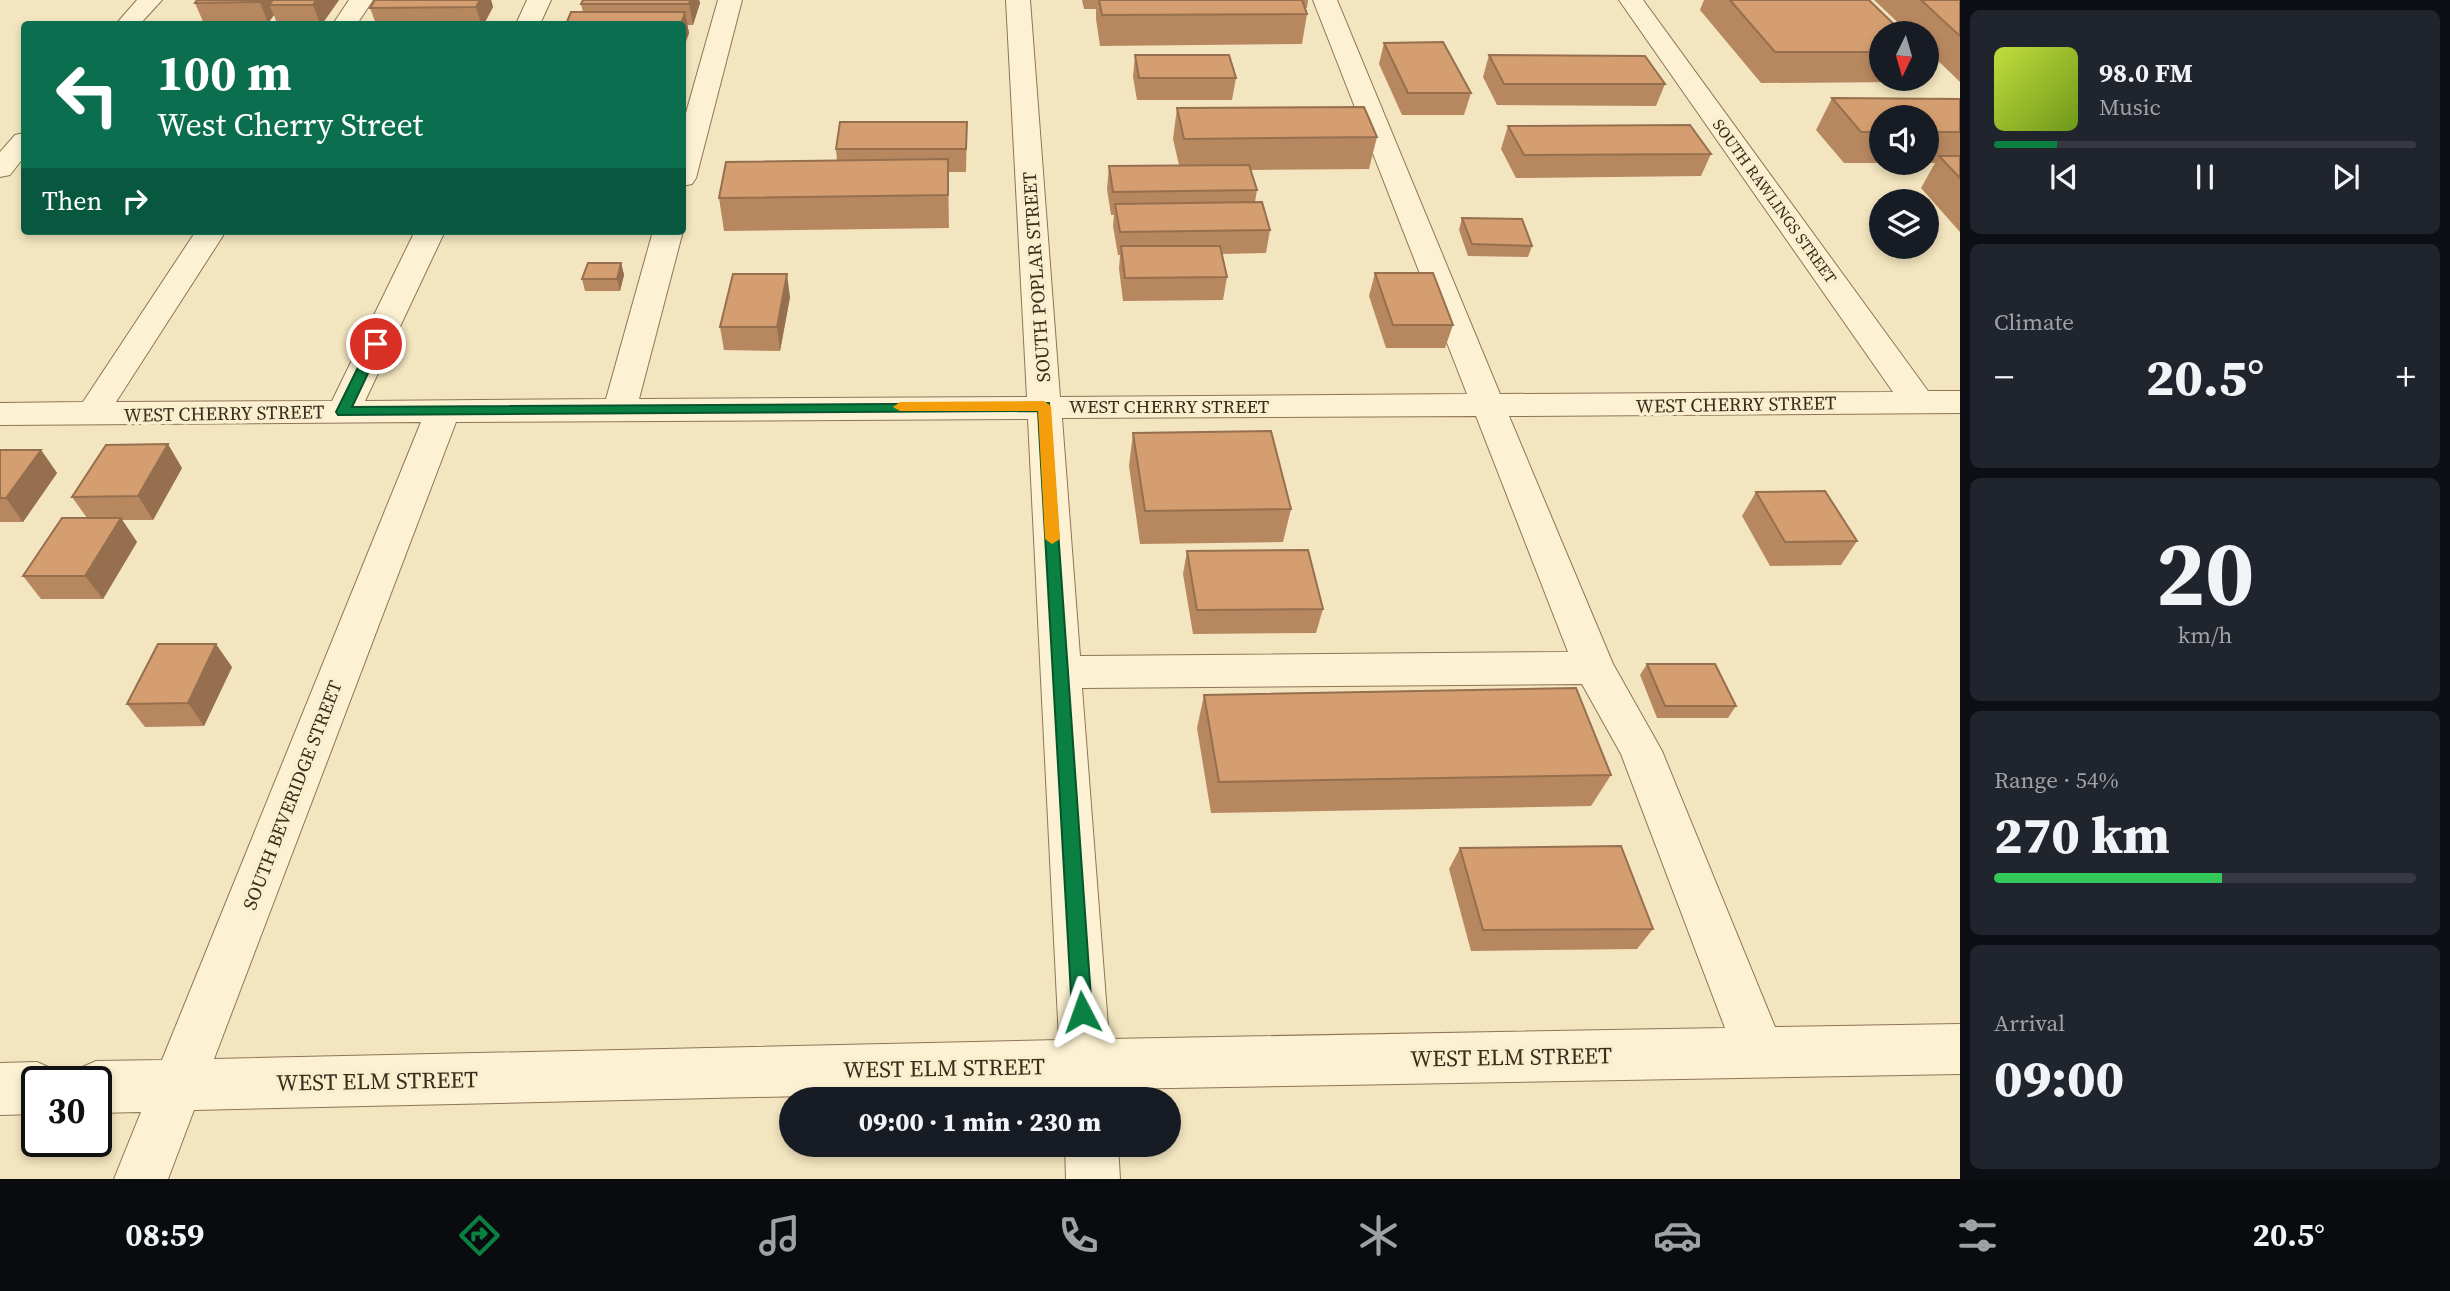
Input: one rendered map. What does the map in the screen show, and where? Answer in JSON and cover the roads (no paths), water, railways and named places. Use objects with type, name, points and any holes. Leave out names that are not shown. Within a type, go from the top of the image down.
[{"type":"street","points":[[131,21],[150,0]]},
{"type":"street","points":[[347,21],[361,0]]},
{"type":"street","points":[[529,21],[539,0]]},
{"type":"street","points":[[686,163],[730,0]]},
{"type":"street","name":"SOUTH POPLAR STREET","points":[[1018,0],[1086,1082]]},
{"type":"street","points":[[1325,0],[1594,668],[1642,751],[1760,1053]]},
{"type":"street","name":"SOUTH RAWLINGS STREET","points":[[1631,0],[1919,402]]},
{"type":"street","points":[[0,169],[21,144]]},
{"type":"street","points":[[92,414],[208,235]]},
{"type":"street","points":[[343,412],[428,235]]},
{"type":"street","points":[[620,408],[667,235]]},
{"type":"street","name":"WEST CHERRY STREET","points":[[0,414],[620,408],[1960,402]]},
{"type":"street","name":"SOUTH BEVERIDGE STREET","points":[[141,1179],[443,411]]},
{"type":"street","points":[[1061,672],[1594,668]]},
{"type":"street","name":"WEST ELM STREET","points":[[112,1087],[1086,1082],[1760,1053],[1960,1049]]},
{"type":"street","points":[[0,1089],[21,1088]]},
{"type":"street","points":[[1091,1157],[1093,1179]]}]
